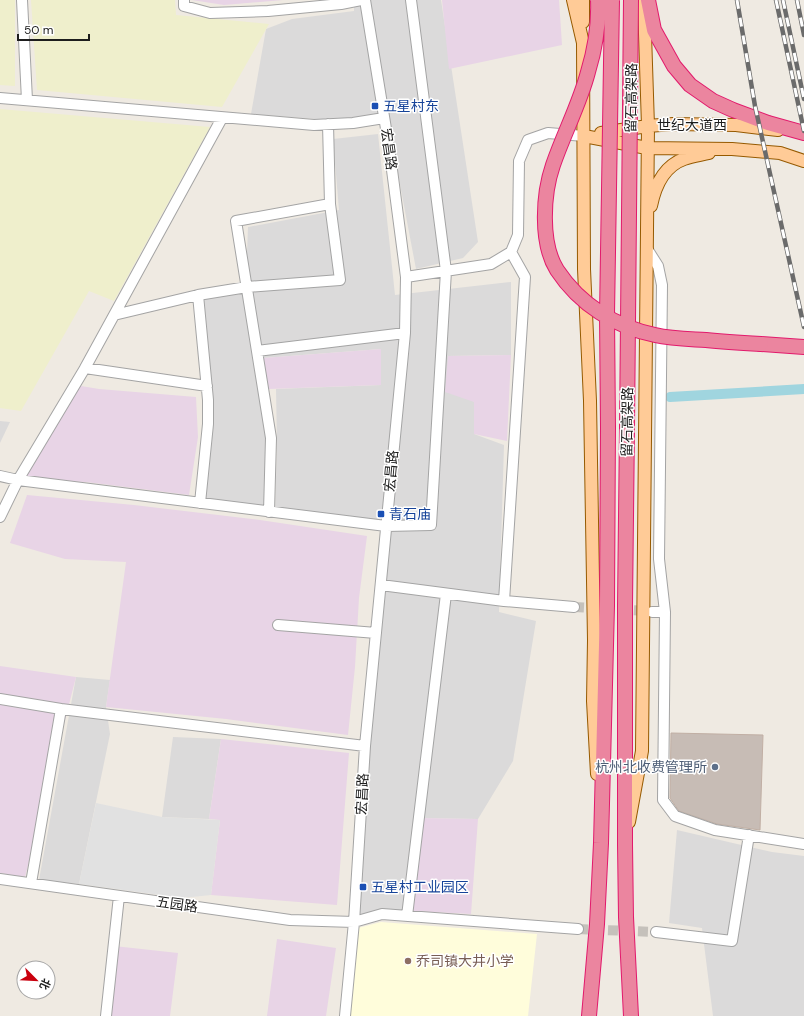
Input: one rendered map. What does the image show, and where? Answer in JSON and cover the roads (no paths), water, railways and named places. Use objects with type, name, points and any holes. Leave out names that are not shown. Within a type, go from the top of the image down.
[{"type":"highway","points":[[598,0],[595,41],[588,72],[552,166],[546,192],[546,237],[550,254],[557,270],[579,297],[599,313],[616,322],[638,330],[656,335],[684,339],[804,347]]},
{"type":"highway","name":"留石高架路","points":[[589,1016],[601,843],[606,606],[608,428],[607,315],[612,0]]},
{"type":"highway","name":"留石高架路","points":[[631,0],[625,597],[626,917],[631,1016]]},
{"type":"highway","points":[[648,0],[654,30],[674,66],[690,85],[713,101],[733,110],[804,134]]},
{"type":"main road","points":[[573,0],[583,43]]},
{"type":"main road","points":[[583,0],[584,268],[592,479],[594,640],[593,701],[601,843]]},
{"type":"main road","points":[[625,845],[642,751],[648,126],[644,0]]},
{"type":"main road","name":"世纪大道西","points":[[584,136],[648,126],[673,124],[736,125],[804,134]]},
{"type":"main road","name":"世纪大道西","points":[[584,136],[647,148],[732,148]]},
{"type":"main road","points":[[646,232],[653,194],[661,177],[673,165],[684,158],[732,148],[780,153],[804,161]]},
{"type":"street","points":[[22,0],[27,100]]},
{"type":"street","points":[[184,0],[184,6],[210,13],[268,11],[341,4],[361,0]]},
{"type":"street","name":"宏昌路","points":[[345,1016],[354,922],[365,746],[404,333],[406,277],[384,118],[365,0]]},
{"type":"street","points":[[0,476],[18,480],[386,526],[431,525],[446,271],[411,0]]},
{"type":"street","points":[[0,98],[314,125],[384,118]]},
{"type":"street","points":[[0,517],[18,480],[85,368],[222,118]]},
{"type":"street","points":[[114,315],[198,295],[247,287],[340,280],[330,204],[328,124]]},
{"type":"street","points":[[406,277],[491,264],[510,252],[518,235],[519,161],[528,140],[548,133],[584,136]]},
{"type":"street","points":[[269,512],[271,438],[236,221],[330,204]]},
{"type":"street","points":[[646,247],[658,266],[662,284],[659,559],[665,612],[663,800],[675,816],[714,830],[804,844]]},
{"type":"street","points":[[504,601],[525,277],[510,252]]},
{"type":"street","points":[[198,295],[207,386],[208,424],[200,503]]},
{"type":"street","points":[[257,351],[404,333]]},
{"type":"street","points":[[85,368],[207,386]]},
{"type":"street","points":[[381,585],[504,601],[574,606]]},
{"type":"street","points":[[407,916],[446,594]]},
{"type":"street","points":[[652,612],[665,612]]},
{"type":"street","points":[[278,625],[376,634]]},
{"type":"street","points":[[0,700],[61,709],[365,746]]},
{"type":"street","points":[[31,883],[61,709]]},
{"type":"street","points":[[656,932],[732,941],[749,835]]},
{"type":"street","name":"五园路","points":[[0,879],[290,920],[354,922],[382,914],[578,929]]},
{"type":"street","points":[[106,1016],[120,896]]},
{"type":"waterway","points":[[670,397],[804,389]]},
{"type":"tunnel","points":[[574,607],[650,611]]},
{"type":"tunnel","points":[[578,929],[656,932]]},
{"type":"railway","points":[[737,0],[755,106],[804,327]]},
{"type":"railway","points":[[776,0],[804,131]]},
{"type":"railway","points":[[783,0],[804,99]]},
{"type":"railway","points":[[797,0],[804,35]]},
{"type":"place","name":"五星村东","points":[[375,106]]},
{"type":"place","name":"青石庙","points":[[381,514]]},
{"type":"place","name":"杭州北收费管理所","points":[[715,767]]},
{"type":"place","name":"五星村工业园区","points":[[363,887]]},
{"type":"place","name":"乔司镇大井小学","points":[[408,961]]}]
